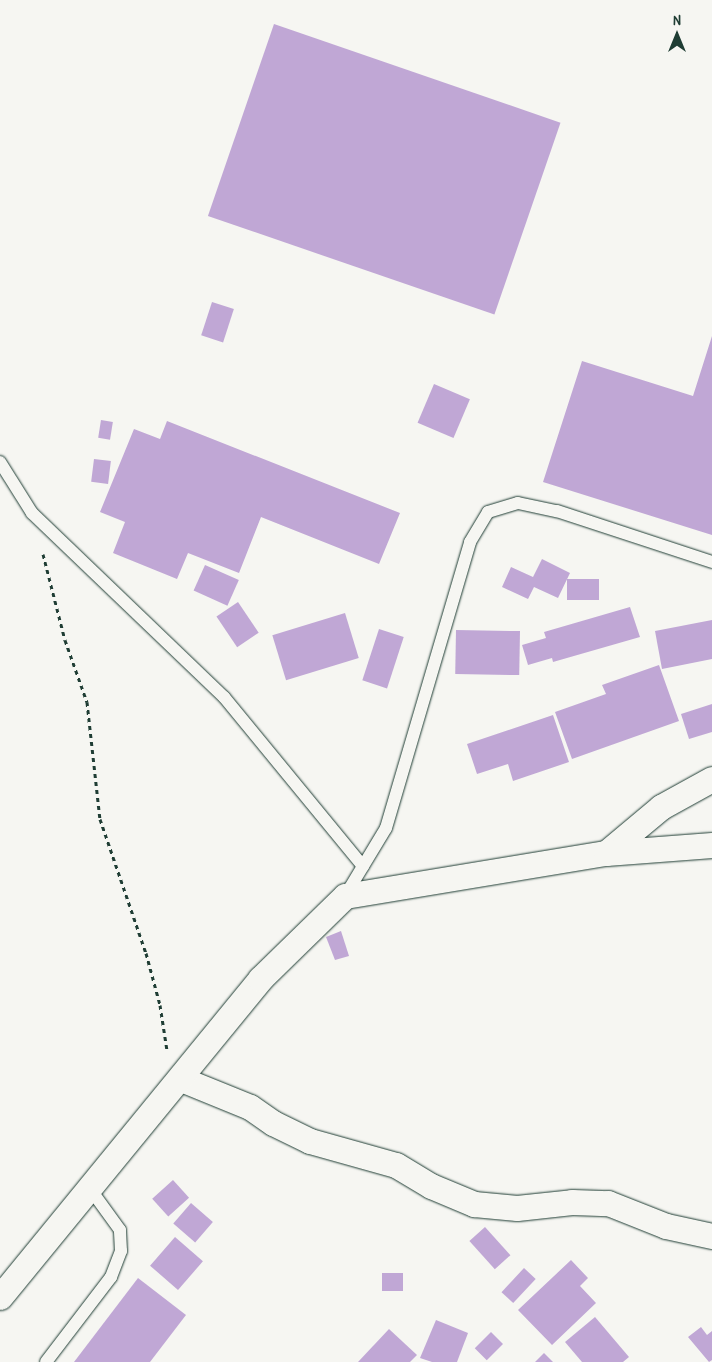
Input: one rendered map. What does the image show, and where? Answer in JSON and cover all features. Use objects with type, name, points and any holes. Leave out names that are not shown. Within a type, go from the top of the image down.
[{"type":"street","points":[[606,853],[660,807],[712,779]]},
{"type":"street","points":[[0,1297],[88,1186],[181,1079],[260,979],[345,896],[606,853],[712,845]]},
{"type":"street","points":[[181,1079],[250,1107],[273,1123],[310,1141],[396,1165],[431,1186],[474,1204],[517,1208],[572,1202],[608,1203],[666,1226],[712,1236]]},
{"type":"lane","points":[[0,462],[32,513],[224,697],[363,866]]},
{"type":"lane","points":[[345,896],[386,828],[470,542],[488,512],[518,503],[557,511],[712,562]]},
{"type":"lane","points":[[46,1362],[111,1277],[121,1251],[120,1230],[88,1186]]},
{"type":"path","points":[[32,513],[65,640],[87,702],[100,819],[146,953],[160,1005],[162,1039],[181,1079]]},
{"type":"building","points":[[274,24],[560,123],[494,315],[208,216]]},
{"type":"building","points":[[212,302],[234,309],[223,342],[201,335]]},
{"type":"building","points":[[712,336],[712,535],[543,482],[582,361],[693,396]]},
{"type":"building","points":[[434,384],[470,399],[453,438],[418,423]]},
{"type":"building","points":[[101,420],[113,422],[110,440],[98,438]]},
{"type":"building","points":[[167,421],[400,513],[379,564],[261,517],[239,573],[188,553],[177,579],[113,553],[125,522],[100,512],[134,429],[160,439]]},
{"type":"building","points":[[94,459],[111,461],[108,484],[91,482]]},
{"type":"building","points":[[542,559],[570,573],[558,598],[534,587],[528,599],[502,587],[511,567],[533,577]]},
{"type":"building","points":[[205,565],[239,580],[227,606],[194,591]]},
{"type":"building","points":[[567,579],[599,579],[599,600],[567,600]]},
{"type":"building","points":[[238,602],[259,633],[237,647],[216,617]]},
{"type":"building","points":[[630,607],[640,637],[553,662],[552,658],[528,665],[522,645],[546,638],[544,632]]},
{"type":"building","points":[[345,613],[359,658],[286,680],[272,635]]},
{"type":"building","points":[[712,620],[712,659],[662,669],[655,631]]},
{"type":"building","points":[[379,629],[404,637],[387,688],[362,680]]},
{"type":"building","points":[[456,630],[520,631],[519,675],[455,674]]},
{"type":"building","points":[[659,665],[679,721],[572,759],[555,712],[606,694],[602,685]]},
{"type":"building","points":[[712,704],[712,732],[689,739],[681,714]]},
{"type":"building","points":[[553,715],[569,762],[513,781],[508,764],[477,774],[467,744]]},
{"type":"building","points":[[341,931],[349,956],[335,960],[326,937]]},
{"type":"building","points":[[173,1180],[189,1198],[168,1217],[152,1199]]},
{"type":"building","points":[[191,1203],[213,1222],[195,1242],[173,1223]]},
{"type":"building","points":[[485,1227],[510,1255],[495,1269],[469,1241]]},
{"type":"building","points":[[175,1237],[203,1261],[178,1290],[150,1266]]},
{"type":"building","points":[[571,1260],[588,1278],[580,1286],[596,1303],[552,1345],[518,1310]]},
{"type":"building","points":[[524,1268],[536,1279],[513,1303],[501,1292]]},
{"type":"building","points":[[382,1273],[403,1273],[403,1291],[382,1291]]},
{"type":"building","points":[[138,1278],[186,1315],[150,1362],[74,1362]]},
{"type":"building","points":[[595,1317],[629,1357],[623,1362],[582,1362],[565,1342]]},
{"type":"building","points":[[436,1320],[468,1333],[457,1362],[432,1362],[420,1358]]},
{"type":"building","points":[[701,1327],[707,1335],[712,1331],[712,1360],[709,1362],[688,1337]]},
{"type":"building","points":[[389,1329],[417,1355],[410,1362],[358,1362]]},
{"type":"building","points":[[491,1332],[503,1344],[487,1360],[475,1348]]},
{"type":"building","points":[[544,1353],[553,1362],[535,1362]]}]
